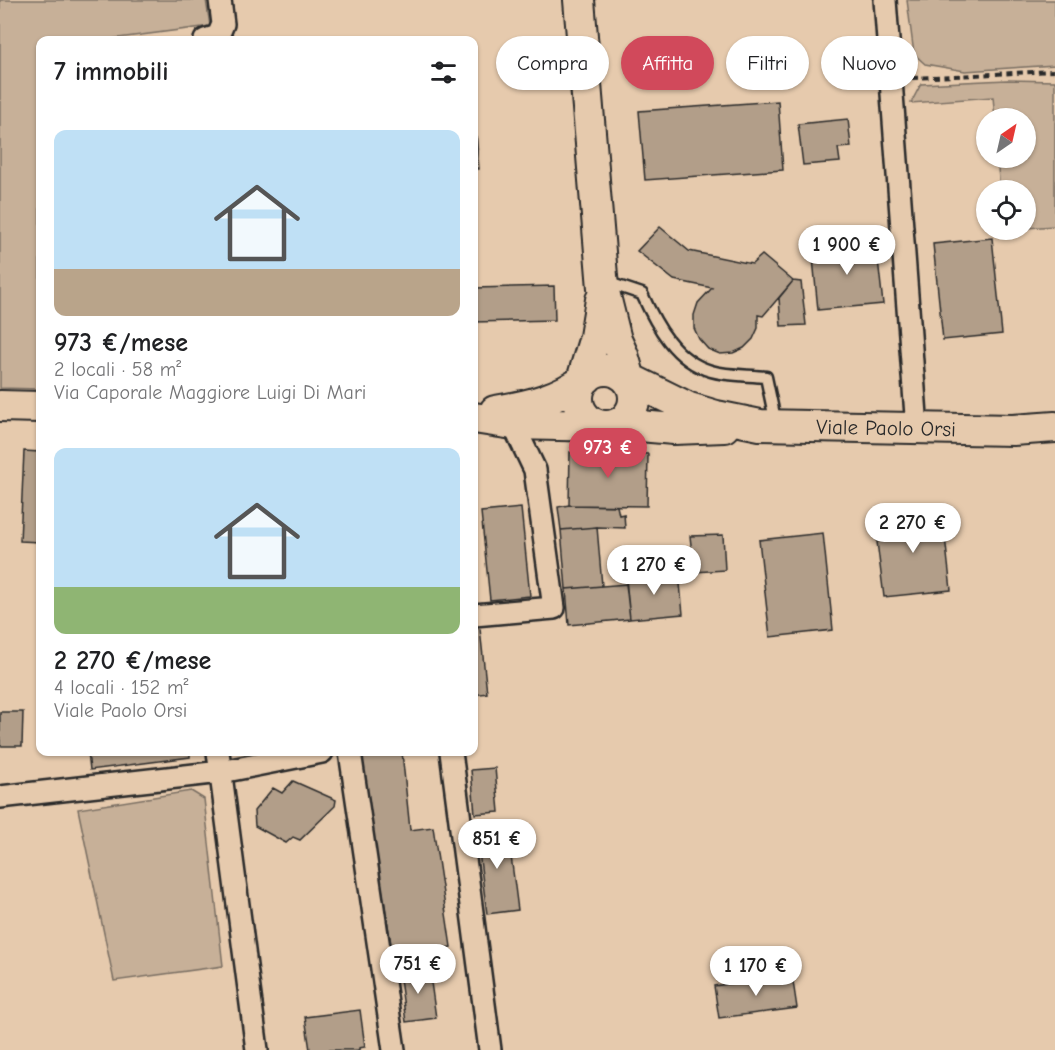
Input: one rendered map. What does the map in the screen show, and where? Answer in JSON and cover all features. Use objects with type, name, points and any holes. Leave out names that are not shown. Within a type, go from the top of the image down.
[{"type":"main road","points":[[478,417],[513,424],[611,425],[631,412],[627,376],[603,285],[579,0]]},
{"type":"main road","points":[[603,285],[596,337],[578,399],[583,414],[596,424],[611,425],[674,429],[769,426]]},
{"type":"main road","points":[[478,415],[534,404],[555,397],[603,370],[627,376],[666,397],[716,416],[769,426]]},
{"type":"main road","points":[[0,406],[36,407]]},
{"type":"main road","name":"Viale Paolo Orsi","points":[[769,426],[1013,430],[1055,427]]},
{"type":"main road","name":"Viale Paolo Orsi","points":[[1013,430],[1055,438]]},
{"type":"street","points":[[218,36],[223,24],[220,0]]},
{"type":"street","points":[[885,0],[888,36]]},
{"type":"street","points":[[892,90],[917,429]]},
{"type":"street","points":[[478,615],[554,608],[535,470],[513,424]]},
{"type":"street","points":[[535,470],[544,440],[556,426]]},
{"type":"street","points":[[0,797],[219,762],[281,756]]},
{"type":"street","points":[[351,756],[394,1050]]},
{"type":"street","points":[[452,756],[490,1050]]},
{"type":"street","points":[[219,762],[257,1050]]},
{"type":"lane","points":[[603,285],[642,294],[661,332],[671,345],[694,363],[711,371],[766,377],[769,426]]},
{"type":"path","points":[[918,78],[1055,71]]},
{"type":"shaded area","points":[[0,0],[206,0],[210,26],[134,36],[36,36],[36,389],[0,388]]},
{"type":"shaded area","points":[[907,0],[1055,0],[1055,65],[965,71],[925,64],[918,58],[918,36],[912,36]]},
{"type":"shaded area","points":[[1007,80],[1055,81],[1055,226],[1036,227],[1036,180],[999,180],[998,168],[1036,168],[1036,108],[994,108],[993,97],[911,103],[921,84]]},
{"type":"shaded area","points":[[191,791],[204,799],[223,966],[114,981],[78,809]]},
{"type":"building","points":[[778,101],[783,170],[645,180],[639,111]]},
{"type":"building","points":[[848,119],[851,147],[838,148],[840,162],[803,165],[798,124]]},
{"type":"building","points":[[660,227],[689,251],[752,264],[762,255],[793,281],[763,316],[758,315],[758,328],[753,339],[744,348],[733,353],[720,354],[708,349],[699,339],[694,328],[694,315],[698,303],[712,288],[674,280],[637,251]]},
{"type":"building","points":[[992,240],[1002,334],[943,340],[933,244]]},
{"type":"building","points":[[876,242],[883,304],[818,310],[812,248]]},
{"type":"building","points":[[793,281],[801,282],[806,325],[781,326],[779,298]]},
{"type":"building","points":[[554,286],[555,320],[478,322],[478,288]]},
{"type":"building","points":[[24,451],[36,452],[36,542],[20,541]]},
{"type":"building","points":[[570,452],[648,454],[647,506],[569,505]]},
{"type":"building","points":[[569,505],[617,506],[619,515],[624,514],[625,528],[597,527],[561,530],[558,507]]},
{"type":"building","points":[[521,508],[530,596],[490,600],[481,512]]},
{"type":"building","points":[[942,510],[951,590],[884,597],[874,518]]},
{"type":"building","points":[[597,527],[602,586],[566,589],[561,530]]},
{"type":"building","points":[[823,533],[833,630],[770,637],[759,540]]},
{"type":"building","points":[[723,535],[725,570],[694,572],[690,536]]},
{"type":"building","points":[[679,574],[683,614],[630,619],[626,579]]},
{"type":"building","points":[[626,584],[630,619],[569,625],[566,589]]},
{"type":"building","points":[[478,629],[480,629],[487,693],[478,694]]},
{"type":"building","points":[[0,712],[23,712],[22,746],[0,746]]},
{"type":"building","points":[[88,756],[190,756],[190,757],[90,770]]},
{"type":"building","points":[[360,756],[402,756],[410,830],[433,827],[451,947],[393,956]]},
{"type":"building","points":[[495,768],[499,812],[475,814],[471,770]]},
{"type":"building","points":[[293,781],[336,800],[335,806],[300,840],[293,837],[286,843],[255,826],[254,811],[273,788],[282,793]]},
{"type":"building","points":[[507,825],[518,910],[487,914],[476,829]]},
{"type":"building","points":[[429,968],[436,1018],[406,1022],[399,972]]},
{"type":"building","points":[[792,975],[797,1008],[719,1018],[714,986]]},
{"type":"building","points":[[360,1010],[365,1047],[359,1050],[310,1050],[305,1017]]}]
